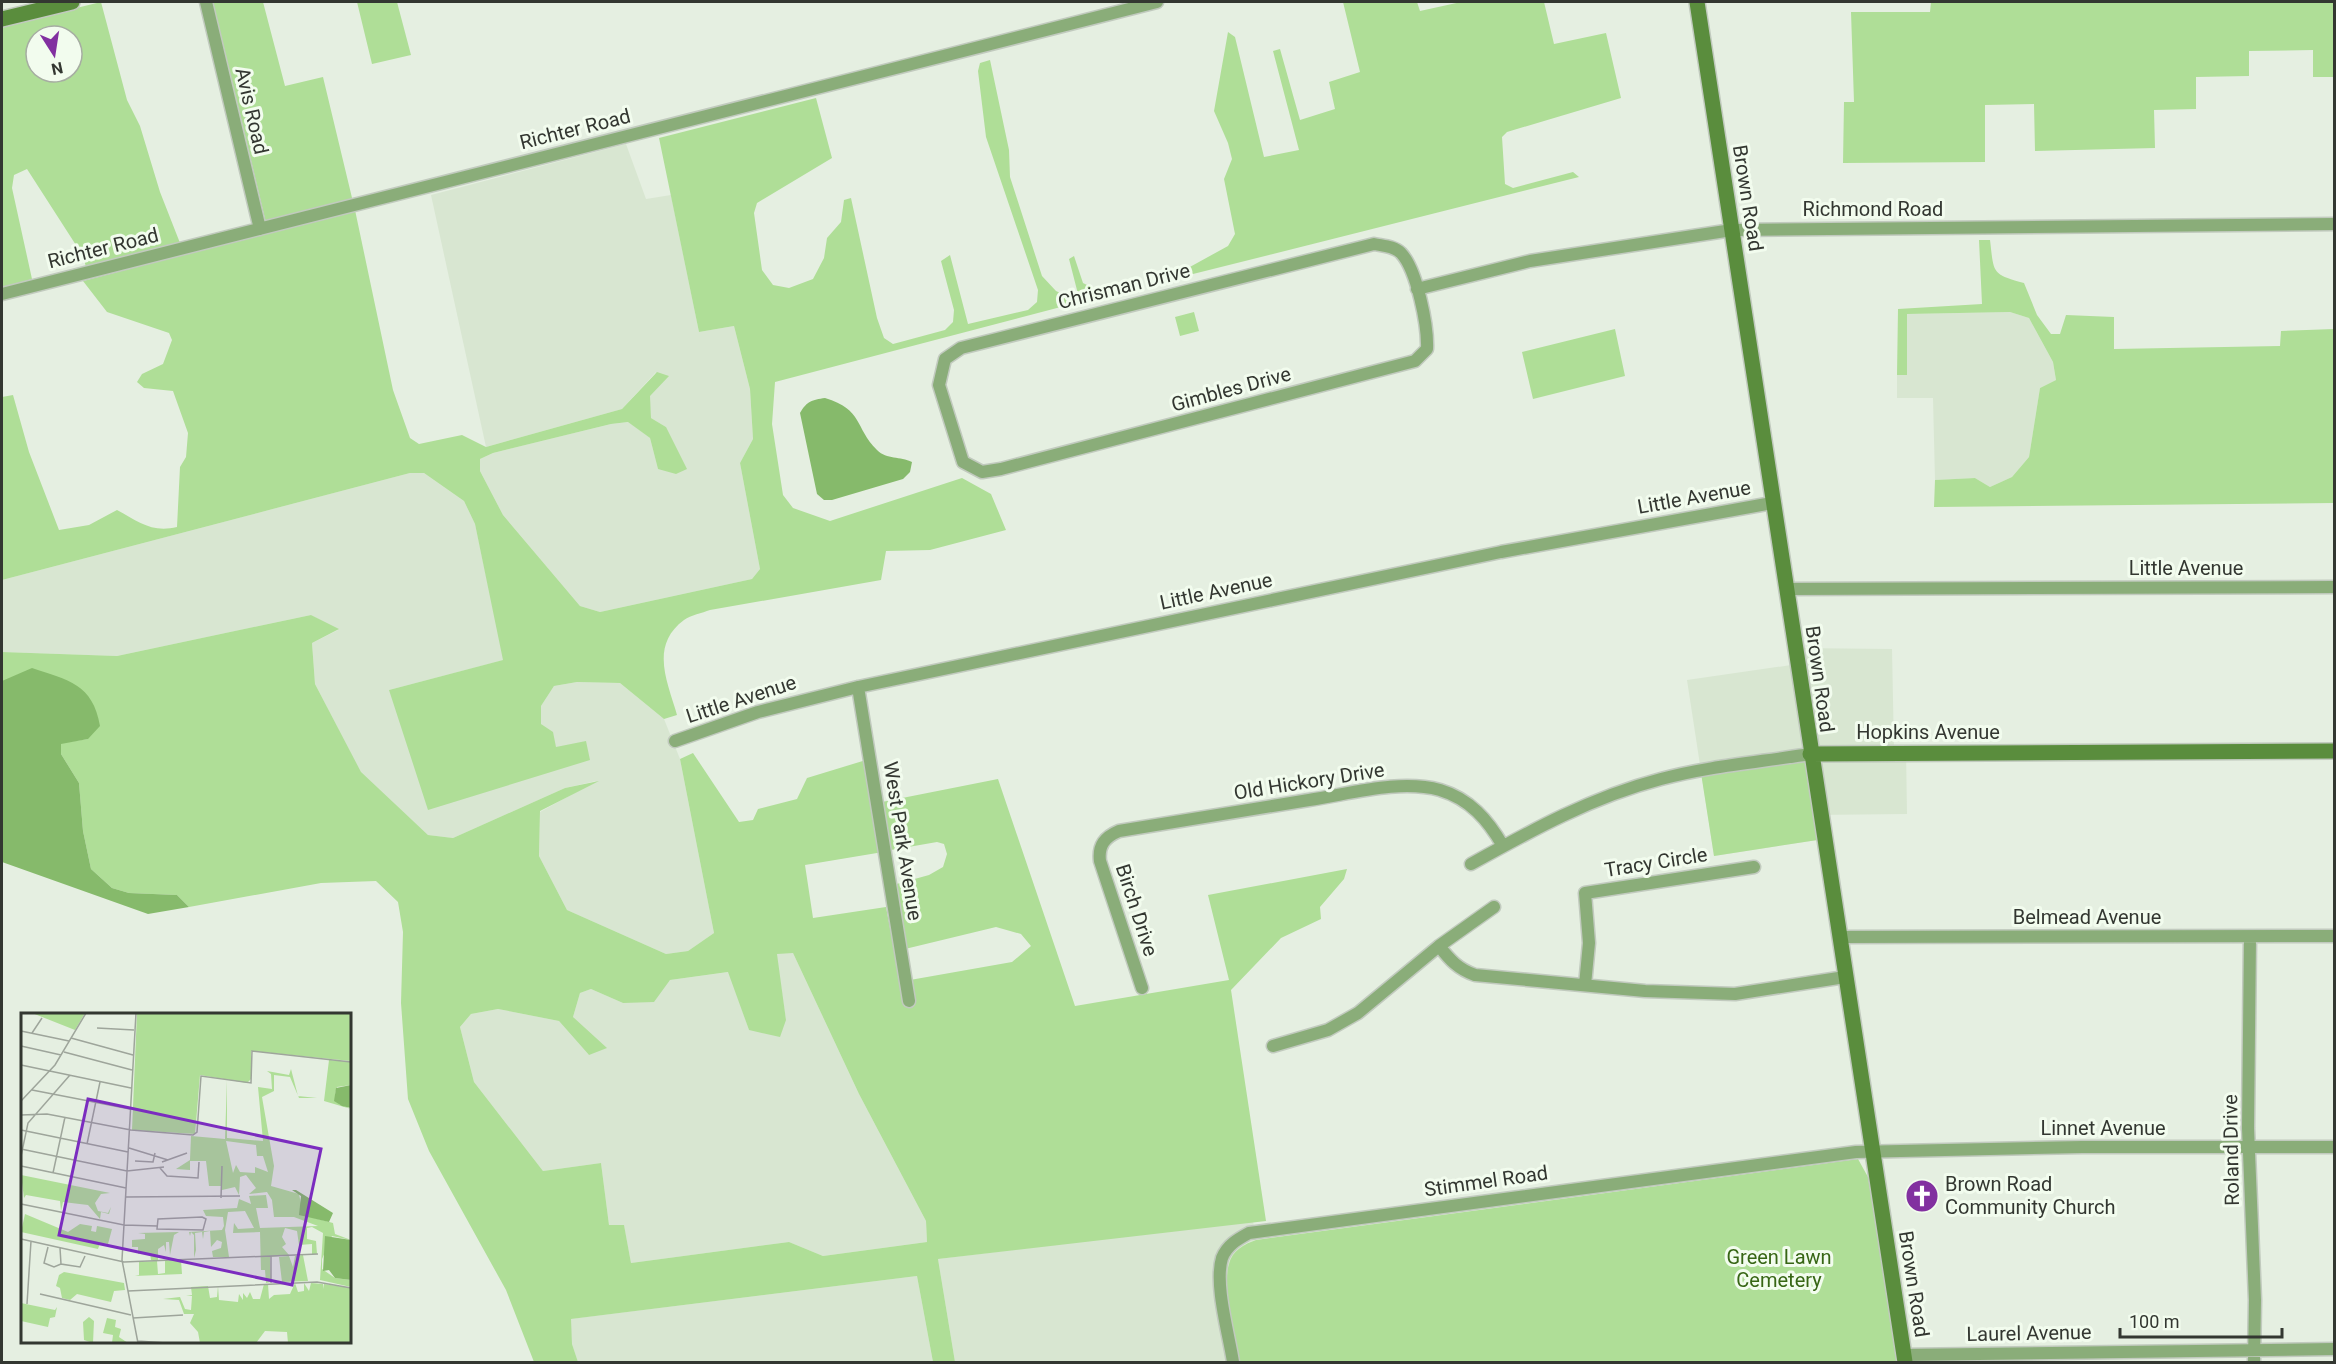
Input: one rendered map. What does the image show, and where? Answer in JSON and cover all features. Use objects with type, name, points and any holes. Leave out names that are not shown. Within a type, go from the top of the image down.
[{"type":"main road","points":[[2,19],[72,2]]},
{"type":"main road","name":"Brown Road","points":[[1698,2],[1810,754],[1904,1359]]},
{"type":"main road","name":"Hopkins Avenue","points":[[1810,754],[2334,751]]},
{"type":"street","name":"Avis Road","points":[[206,2],[260,229]]},
{"type":"street","name":"Richter Road","points":[[2,294],[1157,2]]},
{"type":"street","name":"Richmond Road","points":[[1417,290],[1530,261],[1732,230],[2334,224]]},
{"type":"street","name":"Chrisman Drive","points":[[982,472],[963,462],[939,385],[945,358],[961,348],[1374,244],[1395,248],[1403,255],[1417,290]]},
{"type":"street","name":"Gimbles Drive","points":[[982,472],[1415,361],[1427,349],[1428,328],[1417,290]]},
{"type":"street","name":"Little Avenue","points":[[675,741],[758,712],[858,687],[1501,552],[1772,503]]},
{"type":"street","name":"Little Avenue","points":[[1786,589],[2334,587]]},
{"type":"street","name":"West Park Avenue","points":[[858,687],[909,1001]]},
{"type":"street","name":"Hopkins Avenue","points":[[1471,864],[1569,811],[1663,778],[1810,754]]},
{"type":"street","name":"Old Hickory Drive","points":[[1102,843],[1109,835],[1119,831],[1359,792],[1419,786],[1442,791],[1464,801],[1484,818],[1503,846]]},
{"type":"street","name":"Birch Drive","points":[[1102,843],[1100,861],[1142,988]]},
{"type":"street","name":"Tracy Circle","points":[[1585,985],[1589,943],[1585,893],[1754,867]]},
{"type":"street","points":[[1273,1046],[1328,1030],[1358,1013],[1439,946],[1494,907]]},
{"type":"street","name":"Belmead Avenue","points":[[1839,937],[2334,936]]},
{"type":"street","name":"Roland Drive","points":[[2250,937],[2249,1147],[2254,1362]]},
{"type":"street","points":[[1439,946],[1450,961],[1462,970],[1475,975],[1585,985],[1735,994],[1845,977]]},
{"type":"street","name":"Linnet Avenue","points":[[1872,1151],[2334,1147]]},
{"type":"street","name":"Stimmel Road","points":[[1233,1362],[1220,1274],[1223,1256],[1233,1241],[1249,1233],[1872,1151]]},
{"type":"street","name":"Laurel Avenue","points":[[1904,1359],[2254,1349],[2334,1349]]},
{"type":"shaded area","points":[[626,144],[646,199],[671,195],[699,332],[734,326],[750,389],[753,439],[740,463],[760,569],[752,579],[600,612],[580,606],[503,515],[480,471],[480,459],[493,453],[611,424],[629,422],[650,438],[658,469],[666,427],[651,418],[649,396],[656,372],[622,409],[486,447],[431,195]]},
{"type":"shaded area","points":[[2010,312],[2029,318],[2053,362],[2056,380],[2040,388],[2029,457],[2012,477],[1990,487],[1975,478],[1935,480],[1933,398],[1897,398],[1897,375],[1907,375],[1906,314]]},
{"type":"shaded area","points":[[825,398],[853,414],[870,442],[881,453],[912,462],[910,472],[903,479],[832,500],[824,500],[817,494],[800,413],[810,402]]},
{"type":"shaded area","points":[[410,473],[424,473],[464,501],[475,524],[504,660],[389,690],[556,747],[541,724],[541,706],[554,686],[577,682],[620,683],[664,719],[680,759],[714,933],[688,951],[666,954],[567,910],[539,856],[540,812],[596,781],[565,788],[453,838],[428,835],[361,773],[315,684],[312,643],[338,630],[311,615],[117,656],[2,652],[2,580]]},
{"type":"shaded area","points":[[1795,648],[1892,649],[1894,750],[1906,750],[1907,814],[1813,815],[1817,840],[1714,856],[1687,680],[1798,664]]},
{"type":"shaded area","points":[[32,668],[57,676],[77,686],[85,692],[97,712],[100,726],[88,739],[61,744],[61,754],[79,783],[83,831],[91,869],[112,888],[129,893],[177,895],[189,907],[148,914],[2,862],[2,681]]},
{"type":"shaded area","points":[[776,953],[793,953],[859,1094],[926,1221],[927,1242],[823,1256],[789,1242],[631,1263],[624,1226],[609,1225],[601,1163],[543,1171],[474,1082],[460,1027],[471,1014],[498,1009],[559,1021],[589,1055],[573,1017],[580,993],[591,989],[623,1003],[670,980],[729,972],[749,1030],[786,1020]]},
{"type":"shaded area","points":[[1253,1221],[1256,1240],[1245,1244],[1229,1264],[1230,1303],[1239,1362],[955,1362],[938,1259]]},
{"type":"shaded area","points":[[917,1276],[933,1362],[578,1362],[572,1344],[570,1319]]},
{"type":"green space","points":[[101,2],[127,100],[140,126],[160,192],[180,243],[86,267],[83,256],[27,169],[14,175],[12,188],[32,279],[2,288],[2,26]]},
{"type":"green space","points":[[213,2],[263,2],[285,86],[323,77],[353,202],[266,223]]},
{"type":"green space","points":[[357,2],[397,2],[411,55],[372,64]]},
{"type":"green space","points":[[1343,2],[1417,2],[1420,11],[1461,2],[1544,2],[1554,44],[1606,33],[1621,98],[1507,132],[1502,137],[1505,184],[1513,188],[1573,172],[1579,177],[1189,275],[1188,268],[1228,246],[1235,234],[1224,179],[1232,159],[1228,143],[1214,111],[1228,32],[1235,37],[1264,157],[1299,150],[1273,51],[1280,49],[1300,120],[1335,109],[1329,82],[1360,72]]},
{"type":"green space","points":[[1931,2],[2334,2],[2334,77],[2313,77],[2313,50],[2249,51],[2249,76],[2196,77],[2196,109],[2154,110],[2155,148],[2035,151],[2034,104],[1985,105],[1985,162],[1843,163],[1844,102],[1854,102],[1851,12],[1930,12]]},
{"type":"green space","points":[[990,60],[1009,150],[1010,177],[1042,276],[1056,291],[1069,297],[1078,294],[1069,259],[1074,256],[1083,283],[1091,287],[1095,298],[775,382],[772,424],[783,495],[793,508],[830,521],[962,478],[991,494],[1006,530],[930,550],[886,551],[881,580],[710,610],[687,618],[673,630],[664,653],[666,678],[677,715],[664,719],[620,683],[577,682],[554,686],[541,706],[541,724],[553,732],[556,747],[586,741],[590,760],[428,810],[389,690],[503,660],[475,524],[464,501],[424,473],[410,473],[2,580],[2,397],[13,395],[29,452],[59,530],[89,525],[117,510],[139,522],[160,529],[177,527],[180,467],[186,457],[188,433],[173,391],[144,388],[137,382],[142,374],[163,364],[172,340],[169,333],[107,312],[83,281],[355,210],[393,390],[410,438],[419,444],[462,435],[486,447],[622,409],[657,372],[669,376],[650,396],[651,418],[666,427],[687,469],[676,474],[658,469],[650,438],[628,422],[611,424],[493,453],[480,459],[480,471],[503,515],[580,606],[600,612],[752,579],[760,569],[740,463],[753,439],[750,389],[734,326],[699,332],[659,138],[816,98],[832,158],[757,203],[754,213],[762,270],[773,285],[789,288],[813,279],[824,258],[827,238],[841,222],[844,200],[851,198],[877,318],[884,338],[893,344],[945,330],[953,322],[954,310],[941,261],[950,255],[968,324],[1028,310],[1037,302],[1038,290],[986,137],[978,71],[980,63]]},
{"type":"green space","points":[[1979,240],[1990,240],[1994,266],[2000,274],[2024,283],[2037,315],[2051,334],[2060,334],[2066,315],[2114,317],[2114,349],[2280,346],[2281,331],[2334,329],[2334,503],[1934,507],[1935,480],[1975,478],[1990,487],[2012,477],[2029,457],[2040,388],[2056,380],[2053,362],[2029,318],[2010,312],[1907,314],[1907,375],[1897,375],[1898,309],[1982,304]]},
{"type":"green space","points":[[1194,312],[1199,331],[1180,336],[1175,317]]},
{"type":"green space","points":[[1615,329],[1625,376],[1533,399],[1522,352]]},
{"type":"green space","points":[[311,615],[339,629],[312,643],[315,684],[361,772],[428,835],[453,838],[565,788],[599,781],[540,811],[539,856],[567,910],[666,954],[688,951],[714,933],[680,759],[693,753],[739,822],[753,820],[758,809],[797,799],[807,778],[866,760],[883,852],[805,865],[813,918],[886,907],[905,1007],[914,1006],[910,980],[1012,962],[1031,946],[1021,934],[996,927],[905,949],[893,885],[929,875],[943,867],[947,854],[944,844],[937,842],[891,850],[882,802],[998,779],[1075,1006],[1229,980],[1208,895],[1347,869],[1344,879],[1320,907],[1321,919],[1281,938],[1231,990],[1266,1221],[938,1259],[955,1362],[933,1362],[917,1276],[571,1319],[572,1344],[578,1362],[534,1362],[506,1290],[429,1151],[408,1099],[401,1003],[403,932],[398,902],[376,881],[321,883],[189,907],[177,895],[129,893],[112,888],[91,869],[83,831],[79,783],[61,754],[61,743],[88,739],[2,681],[2,652],[117,656]],"holes":[[[793,953],[859,1094],[926,1221],[927,1242],[823,1256],[789,1242],[631,1263],[624,1225],[609,1225],[601,1163],[543,1171],[474,1082],[460,1027],[471,1014],[498,1009],[559,1021],[589,1055],[607,1048],[573,1017],[580,993],[591,989],[623,1003],[654,1002],[670,980],[728,972],[749,1030],[780,1037],[786,1020],[777,954]]]},
{"type":"green space","points":[[1808,756],[1824,839],[1714,856],[1701,773]]},
{"type":"green space","name":"Green Lawn Cemetery","points":[[1858,1159],[1868,1177],[1898,1362],[1239,1362],[1230,1313],[1227,1274],[1231,1259],[1236,1252],[1256,1240]]},
{"type":"place","name":"Brown Road Community Church","points":[[1922,1196]]}]
